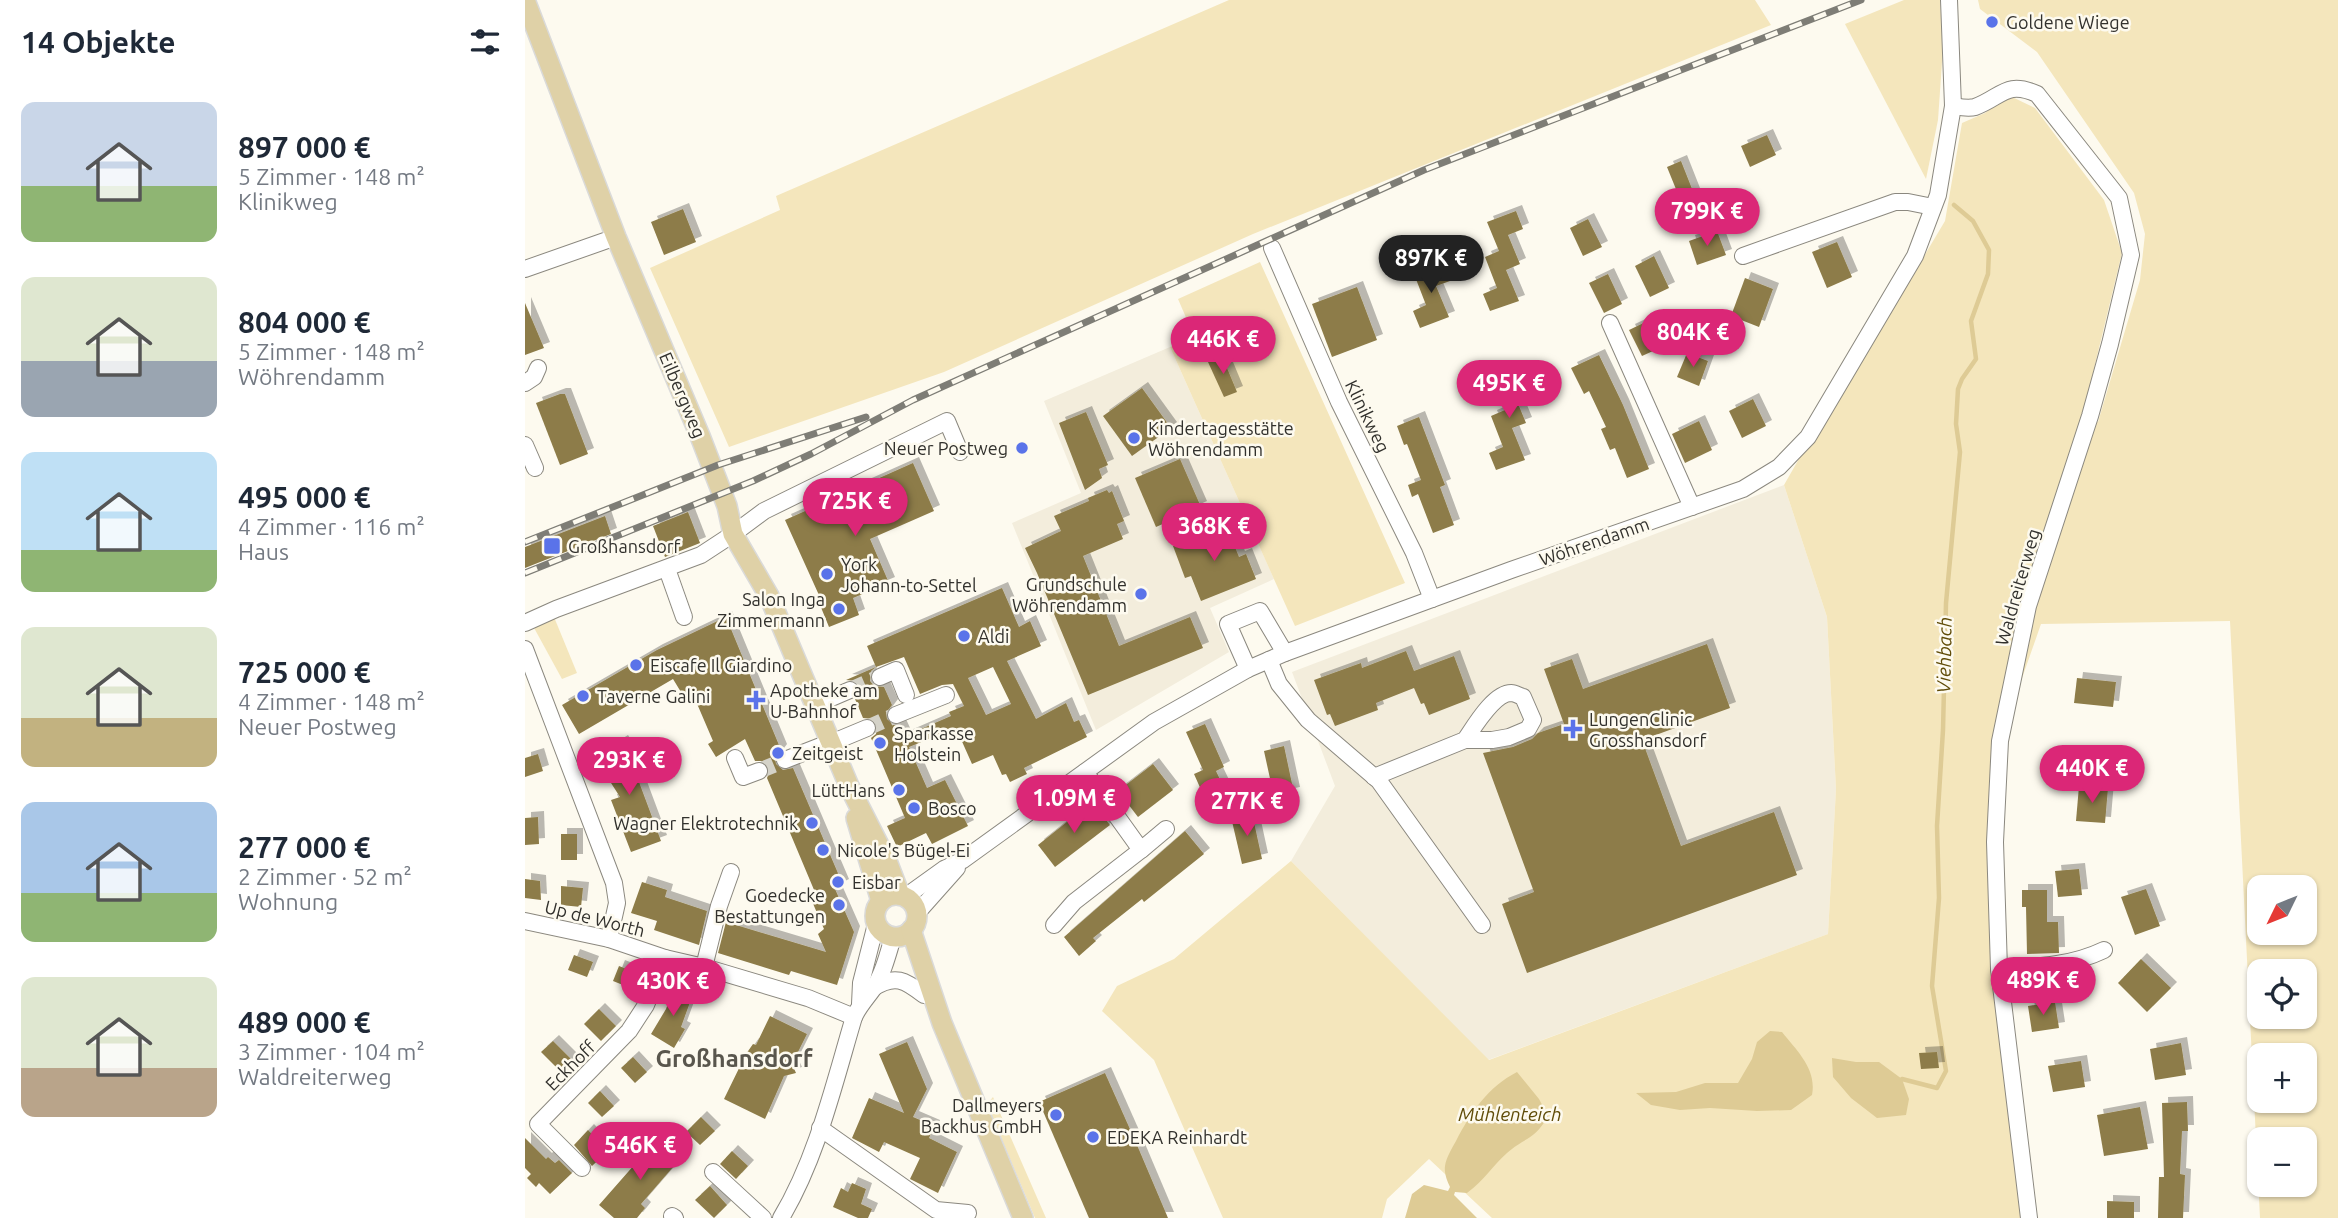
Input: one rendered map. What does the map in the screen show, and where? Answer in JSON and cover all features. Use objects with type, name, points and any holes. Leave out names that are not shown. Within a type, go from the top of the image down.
[{"type":"main road","name":"Eilbergweg","points":[[525,0],[529,24],[700,436],[727,506],[733,534],[769,596],[849,786],[887,861],[904,918]]},
{"type":"main road","name":"Eilbergweg","points":[[849,786],[862,844],[881,901]]},
{"type":"main road","points":[[881,901],[890,896],[904,918],[942,1023],[1023,1218]]},
{"type":"main road","name":"Wöhrendamm","points":[[876,924],[876,909],[881,901]]},
{"type":"main road","points":[[876,924],[883,933],[904,918]]},
{"type":"main road","points":[[904,918],[924,995],[942,1023]]},
{"type":"street","name":"Wöhrendamm","points":[[857,1011],[884,967],[904,918],[963,860],[1154,722],[1248,669],[1285,653],[1742,489],[1767,476],[1808,437],[1915,256],[1938,195],[1952,106],[1949,0]]},
{"type":"street","name":"Waldreiterweg","points":[[1952,106],[1972,108],[2010,88],[2024,88],[2037,94],[2119,198],[2131,255],[2090,416],[2028,606],[2000,741],[1995,842],[1999,969],[2029,1218]]},
{"type":"street","points":[[1743,256],[1895,202],[1933,207]]},
{"type":"street","points":[[525,269],[616,237]]},
{"type":"street","name":"Klinikweg","points":[[1272,248],[1339,402],[1414,553],[1432,599]]},
{"type":"street","points":[[1610,323],[1692,507]]},
{"type":"street","points":[[525,383],[534,377],[538,368]]},
{"type":"street","points":[[525,623],[701,555],[764,510],[947,421],[960,453]]},
{"type":"street","points":[[525,445],[535,468]]},
{"type":"street","points":[[667,569],[684,617]]},
{"type":"street","points":[[1248,669],[1228,624],[1260,611],[1285,653]]},
{"type":"street","points":[[525,649],[614,883],[617,904],[608,939]]},
{"type":"street","points":[[1269,660],[1279,684],[1308,720],[1374,777],[1482,925]]},
{"type":"street","points":[[880,677],[895,670],[906,695]]},
{"type":"street","points":[[815,705],[851,690]]},
{"type":"street","points":[[896,715],[946,695]]},
{"type":"street","points":[[785,760],[867,728]]},
{"type":"street","points":[[1374,777],[1465,740]]},
{"type":"street","points":[[735,758],[743,777],[758,771]]},
{"type":"street","points":[[1085,772],[1141,850]]},
{"type":"street","points":[[1054,925],[1074,902],[1166,830]]},
{"type":"street","points":[[704,967],[731,872]]},
{"type":"street","name":"Up de Worth","points":[[525,921],[608,939],[665,958],[857,1011]]},
{"type":"street","name":"Wöhrendamm","points":[[781,1218],[820,1128],[857,1011],[876,924]]},
{"type":"street","points":[[1999,969],[2083,960],[2104,950]]},
{"type":"street","name":"Eckhoff","points":[[582,1168],[538,1124],[629,1031],[646,1005],[665,958]]},
{"type":"street","points":[[873,988],[884,981],[903,981],[924,995]]},
{"type":"street","points":[[820,1128],[936,1210],[968,1213]]},
{"type":"street","points":[[713,1172],[763,1218]]},
{"type":"shaded area","points":[[1229,0],[1755,0],[1771,25],[1253,234],[944,372],[729,447],[650,268],[780,210],[776,196]]},
{"type":"shaded area","points":[[1904,0],[1940,0],[1943,48],[1938,120],[1926,179],[1845,24]]},
{"type":"shaded area","points":[[1978,0],[2338,0],[2338,1218],[2260,1218],[2259,1197],[2317,1197],[2317,1127],[2255,1127],[2255,1113],[2317,1113],[2317,1043],[2251,1043],[2251,1029],[2317,1029],[2317,959],[2247,959],[2230,621],[2041,624],[2000,741],[1995,842],[2029,1218],[1492,1218],[1429,1159],[1387,1199],[1382,1218],[1223,1218],[1154,1060],[1102,1011],[1117,986],[1174,959],[1291,861],[1489,1060],[1828,934],[1836,789],[1827,617],[1784,485],[1821,429],[1945,221],[1962,123],[1985,113],[2008,95],[2035,108],[2104,200],[2122,253],[2084,410],[2098,422],[2140,280],[2145,234],[2134,193],[2037,52],[1980,9]]},
{"type":"shaded area","points":[[1260,262],[1405,583],[1295,626],[1170,347],[1194,336],[1178,299]]},
{"type":"shaded area","name":"Grundschule Wöhrendamm","points":[[1170,347],[1274,579],[1210,608],[1229,652],[1096,730],[1012,523],[1081,493],[1044,401]]},
{"type":"shaded area","name":"LungenClinic Grosshansdorf","points":[[1784,485],[1827,617],[1836,789],[1828,934],[1488,1060],[1291,861],[1335,786],[1292,672]]},
{"type":"shaded area","points":[[554,617],[577,673],[562,679],[533,626]]},
{"type":"shaded area","points":[[993,1097],[1046,1218],[1035,1218],[987,1104]]},
{"type":"water","points":[[1770,1031],[1782,1032],[1805,1061],[1812,1077],[1812,1095],[1791,1110],[1680,1110],[1651,1105],[1636,1093],[1676,1092],[1705,1083],[1738,1083],[1752,1059],[1757,1042]]},
{"type":"water","points":[[1832,1058],[1879,1062],[1902,1079],[1909,1099],[1906,1115],[1877,1118],[1851,1098],[1833,1077]]},
{"type":"water","name":"Mühlenteich","points":[[1517,1072],[1539,1099],[1548,1116],[1539,1130],[1507,1153],[1467,1193],[1455,1192],[1454,1195],[1477,1218],[1405,1218],[1412,1194],[1424,1185],[1448,1191],[1450,1187],[1445,1174],[1446,1163],[1462,1130],[1489,1093]]},
{"type":"building","points":[[1767,135],[1776,155],[1750,167],[1741,146]]},
{"type":"building","points":[[1681,161],[1698,204],[1684,209],[1667,167]]},
{"type":"building","points":[[683,209],[696,242],[664,255],[651,222]]},
{"type":"building","points":[[1516,211],[1523,229],[1508,235],[1520,264],[1506,270],[1519,301],[1490,311],[1483,294],[1497,288],[1485,257],[1499,251],[1487,222]]},
{"type":"building","points":[[1588,219],[1602,247],[1583,256],[1570,228]]},
{"type":"building","points":[[1717,231],[1726,255],[1697,265],[1689,241]]},
{"type":"building","points":[[1837,242],[1852,277],[1827,288],[1812,252]]},
{"type":"building","points":[[1654,256],[1669,288],[1650,297],[1635,266]]},
{"type":"building","points":[[1442,262],[1450,281],[1436,286],[1449,317],[1420,328],[1413,311],[1426,305],[1414,274]]},
{"type":"building","points":[[1608,274],[1622,304],[1604,313],[1589,283]]},
{"type":"building","points":[[1745,278],[1773,289],[1759,327],[1731,316]]},
{"type":"building","points":[[1357,287],[1377,340],[1332,357],[1312,304]]},
{"type":"building","points":[[525,303],[544,348],[525,355]]},
{"type":"building","points":[[1652,319],[1664,346],[1642,356],[1629,330]]},
{"type":"building","points":[[1687,353],[1708,361],[1699,386],[1677,377]]},
{"type":"building","points":[[1599,355],[1649,469],[1627,478],[1615,448],[1610,450],[1601,429],[1606,427],[1589,391],[1584,394],[1571,368]]},
{"type":"building","points":[[1222,356],[1237,392],[1224,397],[1208,362]]},
{"type":"building","points":[[1521,370],[1529,388],[1514,394],[1526,423],[1512,428],[1525,460],[1496,470],[1489,453],[1503,447],[1491,416],[1505,410],[1493,381]]},
{"type":"building","points":[[1142,388],[1171,428],[1132,456],[1103,416]]},
{"type":"building","points":[[565,394],[588,454],[560,465],[536,403]]},
{"type":"building","points":[[1753,399],[1766,426],[1742,438],[1729,411]]},
{"type":"building","points":[[1086,412],[1108,465],[1099,469],[1102,478],[1085,490],[1059,423]]},
{"type":"building","points":[[1419,417],[1445,485],[1440,487],[1454,525],[1433,533],[1418,494],[1412,497],[1408,485],[1421,480],[1397,426]]},
{"type":"building","points":[[1699,421],[1712,450],[1685,463],[1672,434]]},
{"type":"building","points":[[1180,459],[1201,507],[1156,527],[1135,478]]},
{"type":"building","points":[[913,463],[934,511],[870,539],[889,583],[853,598],[859,615],[829,627],[820,605],[823,604],[785,520]]},
{"type":"building","points":[[1107,490],[1109,493],[1112,491],[1124,521],[1117,524],[1123,539],[1083,556],[1119,646],[1190,617],[1203,648],[1088,695],[1025,548],[1061,531],[1054,516]]},
{"type":"building","points":[[688,512],[700,543],[665,557],[653,526]]},
{"type":"building","points":[[605,516],[611,534],[525,568],[525,547]]},
{"type":"building","points":[[1226,525],[1239,557],[1246,554],[1256,579],[1201,601],[1191,576],[1185,578],[1173,546]]},
{"type":"building","points":[[1002,588],[1019,627],[1030,621],[1041,646],[1007,661],[1036,719],[1066,703],[1074,722],[1079,720],[1087,737],[1024,768],[1027,774],[1010,782],[1006,774],[1002,775],[993,755],[972,764],[956,728],[909,747],[927,788],[945,780],[968,826],[932,844],[926,833],[897,847],[887,826],[905,818],[871,738],[876,734],[877,725],[873,719],[863,718],[855,699],[859,696],[860,687],[856,681],[846,680],[876,667],[867,646]],"holes":[[[904,657],[920,694],[942,685],[953,684],[964,706],[949,712],[951,716],[905,736],[900,725],[894,725],[887,719],[886,713],[892,705],[884,687],[874,686],[870,681],[871,671],[876,667]],[[993,667],[1011,704],[986,715],[968,678]]]},
{"type":"building","points":[[726,617],[781,750],[775,758],[776,764],[783,770],[793,768],[843,885],[835,889],[854,932],[837,985],[791,971],[789,975],[718,953],[726,922],[826,952],[818,934],[824,929],[811,899],[817,897],[767,778],[769,767],[761,761],[755,761],[745,739],[716,757],[708,744],[713,741],[692,692],[684,697],[673,679],[579,734],[562,705],[657,650]]},
{"type":"building","points":[[1707,644],[1730,708],[1642,740],[1681,846],[1774,812],[1797,875],[1527,973],[1502,904],[1534,892],[1483,753],[1513,747],[1532,739],[1538,733],[1564,724],[1544,669],[1572,659],[1583,689]]},
{"type":"building","points":[[1406,651],[1414,671],[1454,656],[1470,699],[1429,715],[1414,688],[1376,703],[1378,710],[1335,726],[1330,714],[1327,715],[1314,680],[1361,663],[1362,668]]},
{"type":"building","points":[[2077,678],[2116,682],[2113,707],[2074,703]]},
{"type":"building","points":[[1205,724],[1224,767],[1216,771],[1226,792],[1206,801],[1194,774],[1203,770],[1186,732]]},
{"type":"building","points":[[622,741],[641,770],[636,774],[661,841],[631,852],[611,800],[620,797],[595,758]]},
{"type":"building","points":[[1284,746],[1294,793],[1274,797],[1264,751]]},
{"type":"building","points":[[538,754],[543,771],[525,777],[525,758]]},
{"type":"building","points":[[1153,764],[1173,790],[1138,817],[1118,791]]},
{"type":"building","points":[[2079,786],[2108,788],[2105,823],[2076,821]]},
{"type":"building","points":[[1092,802],[1110,825],[1055,867],[1038,845]]},
{"type":"building","points":[[1252,813],[1262,859],[1242,864],[1231,817]]},
{"type":"building","points":[[538,817],[539,844],[525,845],[525,818]]},
{"type":"building","points":[[1185,831],[1204,854],[1093,938],[1096,941],[1079,956],[1064,937]]},
{"type":"building","points":[[561,834],[577,834],[577,860],[561,860]]},
{"type":"building","points":[[2079,869],[2082,895],[2058,897],[2055,871]]},
{"type":"building","points":[[525,879],[540,881],[541,900],[525,898]]},
{"type":"building","points":[[642,882],[667,890],[665,897],[707,911],[699,945],[654,930],[657,921],[631,913]]},
{"type":"building","points":[[561,886],[583,888],[581,907],[561,905]]},
{"type":"building","points":[[2146,889],[2160,926],[2135,935],[2121,897]]},
{"type":"building","points":[[2022,890],[2047,890],[2047,922],[2058,922],[2059,953],[2027,954],[2026,907],[2022,907]]},
{"type":"building","points":[[574,955],[593,962],[587,977],[568,970]]},
{"type":"building","points":[[2141,959],[2171,988],[2147,1012],[2118,983]]},
{"type":"building","points":[[619,966],[639,974],[633,989],[613,981]]},
{"type":"building","points":[[674,987],[693,994],[681,1027],[685,1029],[674,1048],[651,1034],[666,1009]]},
{"type":"building","points":[[2055,1002],[2059,1028],[2032,1032],[2028,1006]]},
{"type":"building","points":[[599,1009],[616,1026],[601,1041],[584,1024]]},
{"type":"building","points":[[770,1016],[807,1034],[792,1064],[796,1073],[784,1076],[765,1119],[724,1099],[746,1054],[753,1044],[756,1045]]},
{"type":"building","points":[[553,1041],[576,1064],[565,1076],[541,1052]]},
{"type":"building","points":[[907,1042],[927,1089],[913,1117],[934,1126],[929,1138],[957,1152],[938,1193],[910,1179],[920,1158],[884,1142],[879,1152],[852,1138],[869,1098],[904,1113],[879,1054]]},
{"type":"building","points":[[2181,1043],[2186,1075],[2155,1080],[2150,1049]]},
{"type":"building","points":[[1937,1052],[1939,1068],[1921,1069],[1919,1053]]},
{"type":"building","points":[[633,1057],[647,1072],[635,1083],[621,1068]]},
{"type":"building","points":[[2081,1061],[2085,1087],[2053,1092],[2048,1066]]},
{"type":"building","points":[[1105,1073],[1168,1218],[1089,1218],[1039,1102]]},
{"type":"building","points":[[600,1091],[614,1106],[602,1117],[588,1103]]},
{"type":"building","points":[[2187,1102],[2188,1131],[2182,1131],[2180,1174],[2185,1175],[2183,1218],[2158,1218],[2159,1177],[2164,1177],[2162,1103]]},
{"type":"building","points":[[2140,1107],[2148,1149],[2104,1156],[2097,1115]]},
{"type":"building","points":[[701,1117],[715,1131],[700,1145],[686,1132]]},
{"type":"building","points":[[588,1130],[608,1151],[592,1166],[574,1145]]},
{"type":"building","points":[[525,1138],[546,1159],[548,1157],[555,1163],[559,1160],[572,1173],[550,1194],[539,1183],[536,1187],[527,1178],[531,1174],[525,1168]]},
{"type":"building","points":[[657,1139],[680,1159],[641,1204],[645,1208],[637,1218],[614,1218],[599,1205]]},
{"type":"building","points":[[732,1151],[748,1166],[736,1179],[720,1164]]},
{"type":"building","points":[[852,1183],[866,1189],[861,1204],[872,1209],[868,1218],[858,1218],[833,1207],[841,1188],[848,1192]]},
{"type":"building","points":[[710,1186],[727,1205],[714,1218],[695,1200]]},
{"type":"building","points":[[2107,1201],[2134,1202],[2134,1218],[2107,1218]]},
{"type":"waterway","name":"Viehbach","points":[[1902,1079],[1937,1088],[1946,1071],[1932,986],[1939,898],[1937,826],[1943,730],[1946,603],[1960,452],[1956,424],[1958,389],[1976,359],[1971,321],[1988,274],[1989,250],[1973,221],[1954,205]]},
{"type":"tunnel","points":[[850,690],[880,677]]},
{"type":"tunnel","points":[[867,728],[896,715]]},
{"type":"tunnel","points":[[759,771],[785,760]]},
{"type":"railway","points":[[525,573],[753,481],[811,454],[913,400],[1424,170],[1861,0]]},
{"type":"railway","points":[[525,542],[718,465],[866,417]]},
{"type":"place","name":"Goldene Wiege","points":[[1992,22]]},
{"type":"place","name":"Kindertagesstätte Wöhrendamm","points":[[1134,438]]},
{"type":"place","name":"Neuer Postweg","points":[[1022,448]]},
{"type":"place","name":"Großhansdorf","points":[[552,546]]},
{"type":"place","name":"York Johann-to-Settel","points":[[827,574]]},
{"type":"place","name":"Grundschule Wöhrendamm","points":[[1141,594]]},
{"type":"place","name":"Salon Inga Zimmermann","points":[[839,609]]},
{"type":"place","name":"Aldi","points":[[964,636]]},
{"type":"place","name":"Eiscafe Il Giardino","points":[[636,665]]},
{"type":"place","name":"Taverne Galini","points":[[583,696]]},
{"type":"place","name":"Apotheke am U-Bahnhof","points":[[756,700]]},
{"type":"place","name":"LungenClinic Grosshansdorf","points":[[1573,729]]},
{"type":"place","name":"Sparkasse Holstein","points":[[880,743]]},
{"type":"place","name":"Zeitgeist","points":[[778,753]]},
{"type":"place","name":"LüttHans","points":[[899,790]]},
{"type":"place","name":"Bosco","points":[[914,808]]},
{"type":"place","name":"Wagner Elektrotechnik","points":[[812,823]]},
{"type":"place","name":"Nicole's Bügel-Ei","points":[[823,850]]},
{"type":"place","name":"Eisbar","points":[[838,882]]},
{"type":"place","name":"Goedecke Bestattungen","points":[[839,905]]},
{"type":"place","name":"Dallmeyers Backhus GmbH","points":[[1056,1115]]},
{"type":"place","name":"EDEKA Reinhardt","points":[[1093,1137]]},
{"type":"district","name":"Großhansdorf","points":[[734,1058]]}]
